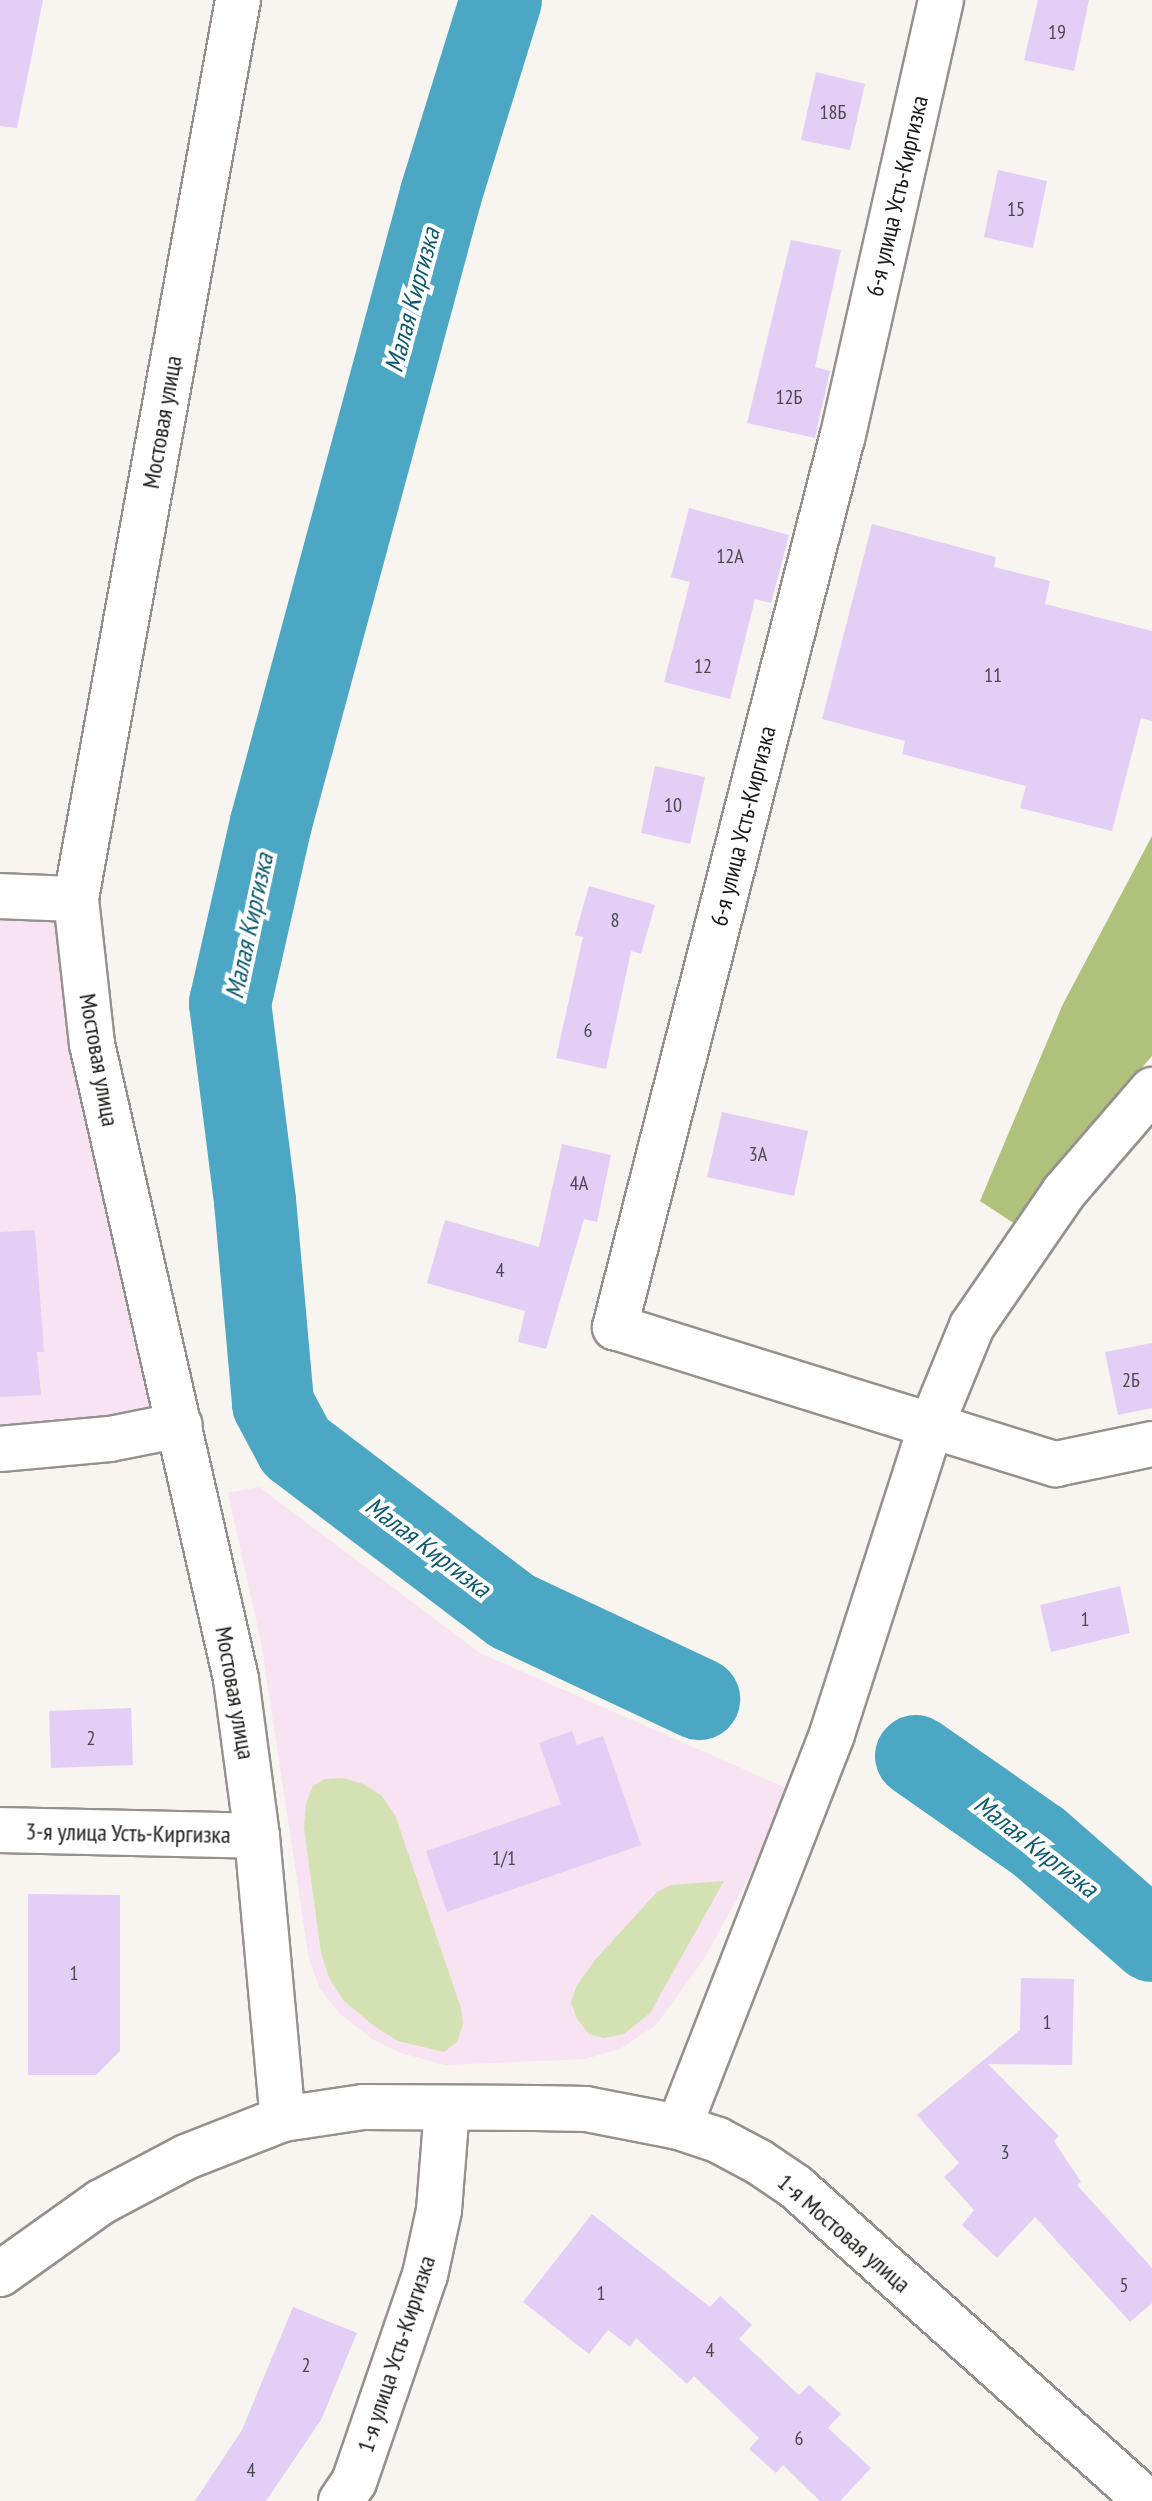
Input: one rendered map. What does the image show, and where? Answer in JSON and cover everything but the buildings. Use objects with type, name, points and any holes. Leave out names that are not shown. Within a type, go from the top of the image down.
[{"type":"street","name":"Мостовая улица","points":[[238,0],[76,899],[92,1044],[236,1679],[257,1836],[283,2119]]},
{"type":"street","name":"6-я улица Усть-Киргизка","points":[[931,1426],[615,1327],[842,438],[941,0]]},
{"type":"street","points":[[0,896],[76,899]]},
{"type":"street","points":[[679,2127],[832,1734],[931,1426],[972,1326],[1064,1192],[1152,1090]]},
{"type":"street","points":[[0,1449],[110,1439],[180,1425]]},
{"type":"street","points":[[931,1426],[1056,1464],[1152,1444]]},
{"type":"street","name":"3-я улица Усть-Киргизка","points":[[0,1830],[257,1836]]},
{"type":"street","name":"1-я Мостовая улица","points":[[0,2274],[101,2202],[186,2157],[283,2119],[363,2107],[586,2109],[679,2127],[745,2154],[796,2187],[1147,2501]]},
{"type":"street","name":"1-я улица Усть-Киргизка","points":[[357,2495],[425,2275],[439,2210],[447,2108]]},
{"type":"shaded area","points":[[0,920],[60,921],[67,1042],[150,1407],[79,1425],[0,1432]]},
{"type":"shaded area","points":[[259,1487],[480,1653],[786,1788],[750,1875],[704,1959],[656,2025],[620,2049],[585,2059],[445,2065],[401,2053],[372,2039],[339,2013],[320,1989],[309,1959],[261,1642],[228,1493]]},
{"type":"green space","points":[[1152,836],[1152,1056],[1044,1180],[1015,1224],[980,1201],[1063,1004]]},
{"type":"green space","points":[[343,1778],[363,1784],[382,1796],[395,1815],[461,2008],[463,2024],[457,2042],[444,2052],[398,2041],[374,2026],[343,2000],[329,1978],[321,1953],[304,1828],[306,1803],[313,1786],[325,1779]]},
{"type":"green space","points":[[724,1881],[650,2013],[624,2034],[604,2038],[589,2034],[577,2019],[571,2002],[577,1985],[595,1960],[657,1892],[671,1885]]},
{"type":"waterway","name":"Малая Киргизка","points":[[501,0],[441,194],[271,823],[230,1003],[255,1201],[273,1404],[296,1447],[512,1611],[699,1699]]},
{"type":"waterway","name":"Малая Киргизка","points":[[916,1756],[1039,1842],[1152,1941]]}]
